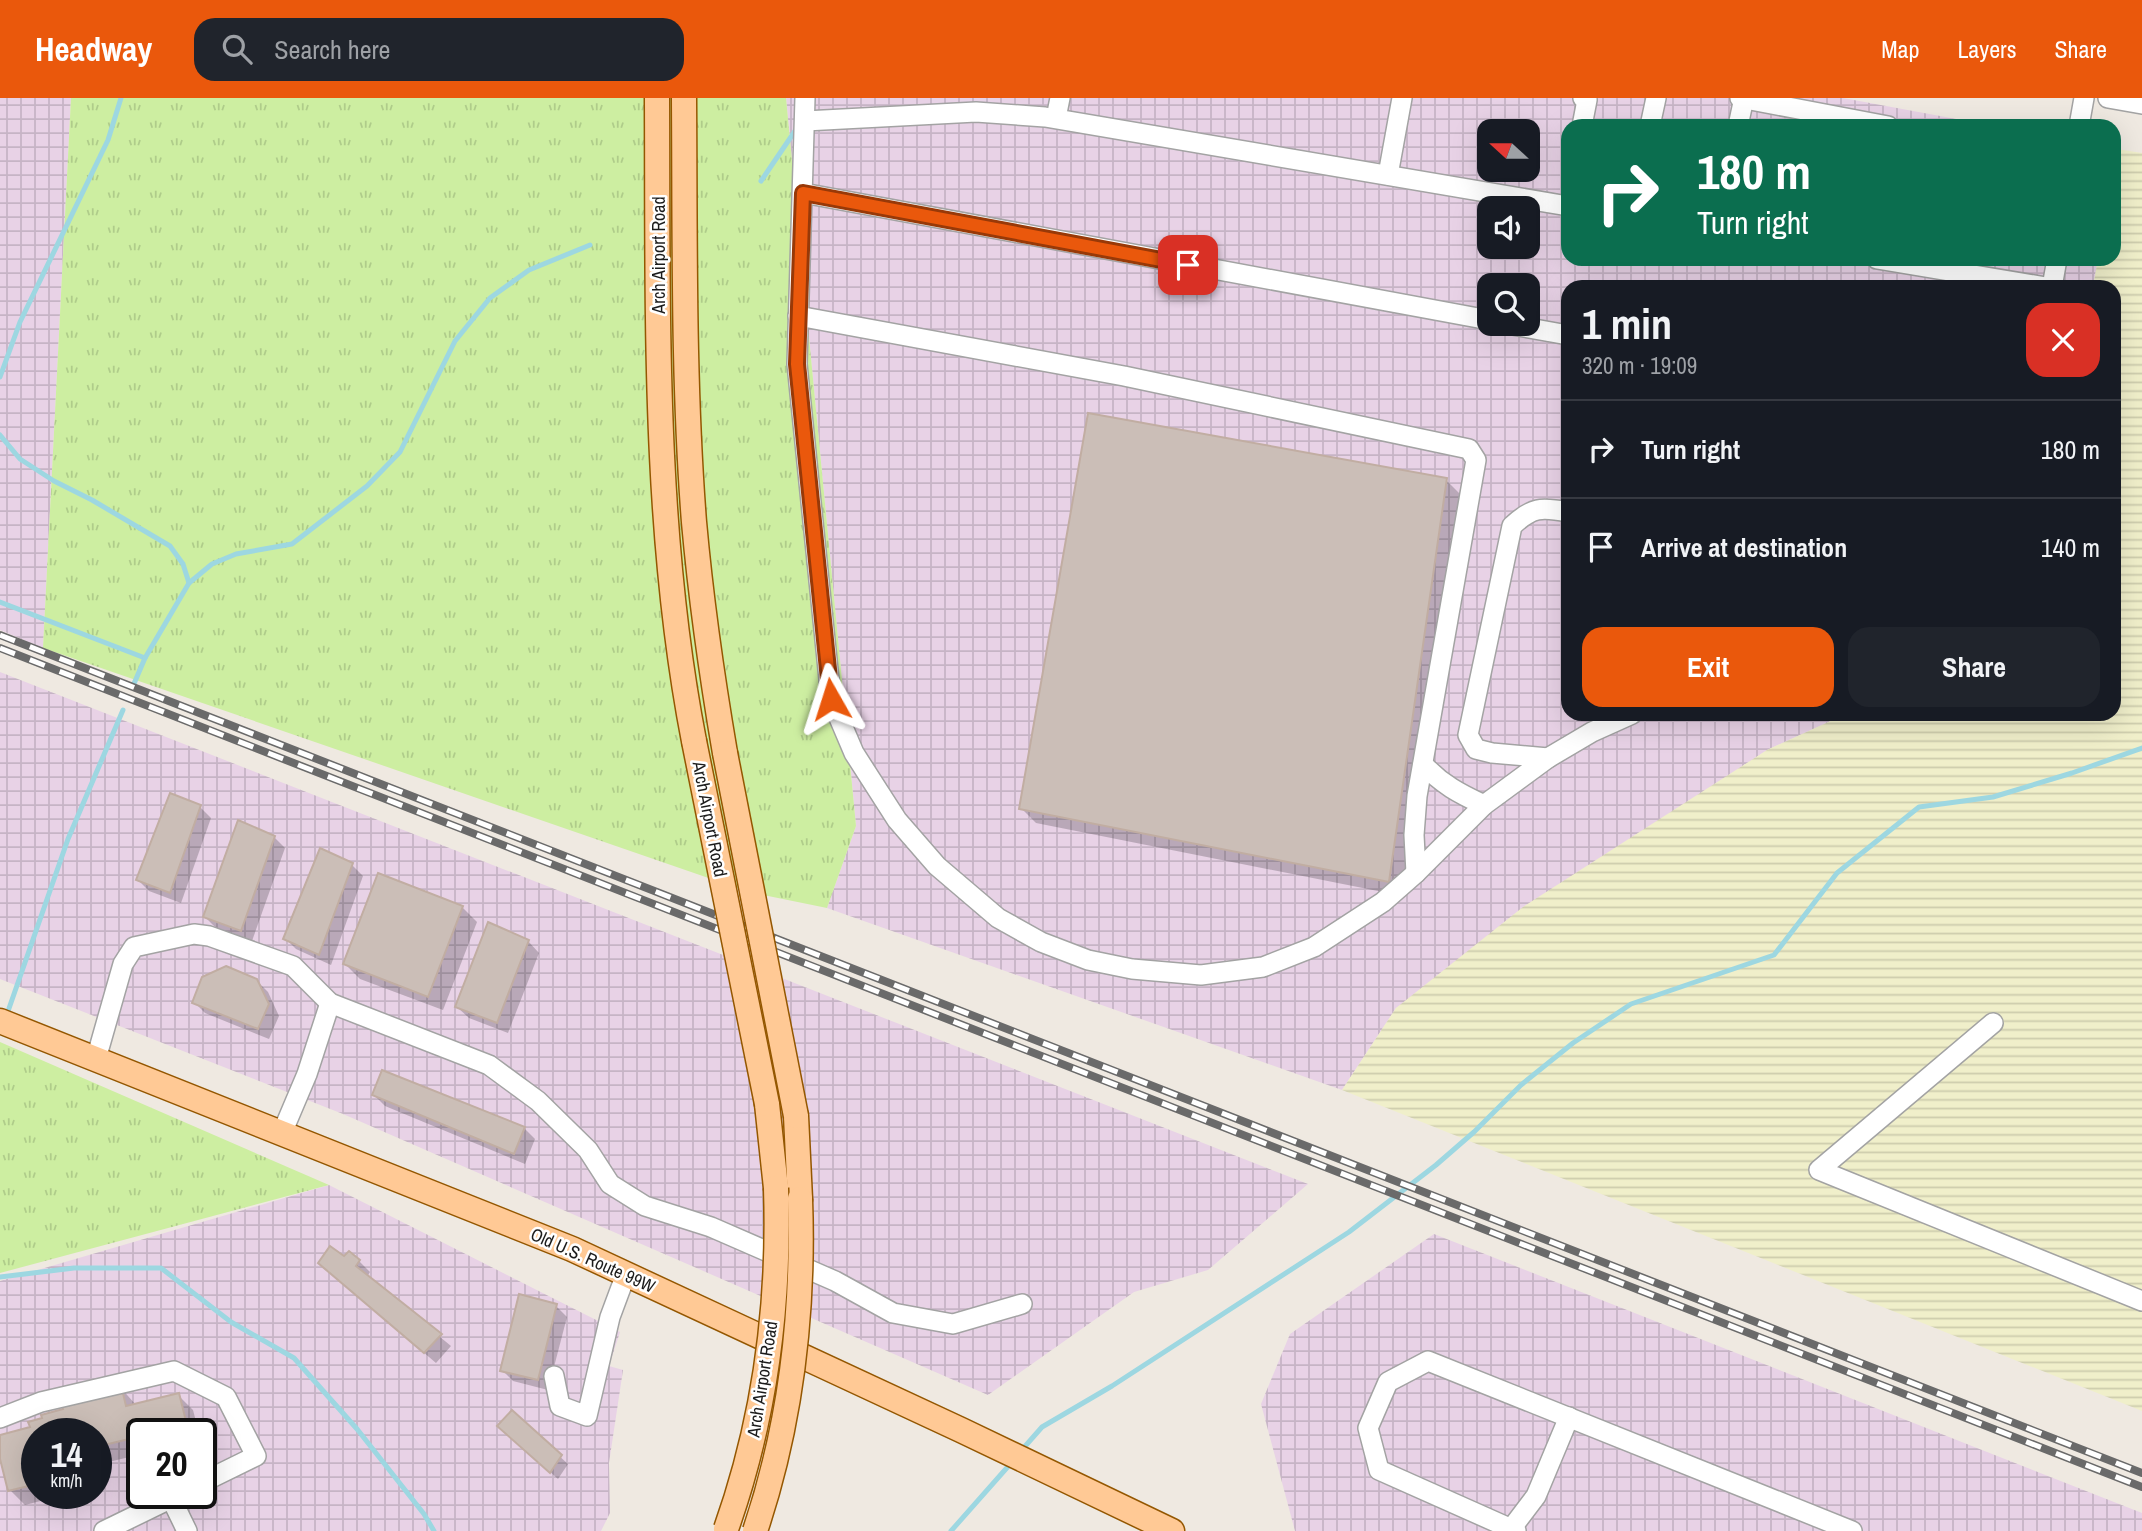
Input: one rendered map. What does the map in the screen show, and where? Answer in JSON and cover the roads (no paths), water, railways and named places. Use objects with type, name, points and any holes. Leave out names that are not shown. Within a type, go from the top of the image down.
[{"type":"main road","name":"Arch Airport Road","points":[[657,98],[661,438],[671,571],[694,741],[767,1104],[776,1188],[778,1241],[768,1364],[751,1452],[726,1530]]},
{"type":"main road","name":"Arch Airport Road","points":[[684,98],[685,361],[702,602],[725,754],[796,1116],[803,1256],[799,1325],[778,1449],[755,1531]]},
{"type":"main road","name":"Old U.S. Route 99W","points":[[0,1021],[572,1249],[1172,1531]]},
{"type":"street","points":[[804,98],[797,364],[831,699],[854,753],[897,820],[937,866],[998,918],[1041,942],[1088,960],[1132,969],[1201,975],[1263,967],[1314,947],[1384,902],[1484,805],[1548,758],[1616,721]]},
{"type":"street","points":[[1056,118],[1060,98]]},
{"type":"street","points":[[1388,174],[1402,98]]},
{"type":"street","points":[[1583,98],[1587,100],[1583,119]]},
{"type":"street","points":[[1652,119],[1656,98]]},
{"type":"street","points":[[1739,119],[1743,98],[1852,119]]},
{"type":"street","points":[[2080,119],[2084,98]]},
{"type":"street","points":[[2108,98],[2142,104]]},
{"type":"street","points":[[805,121],[976,113],[1056,118],[1561,204]]},
{"type":"street","points":[[803,193],[1477,318]]},
{"type":"street","points":[[1908,266],[1969,280]]},
{"type":"street","points":[[798,316],[1124,376],[1469,449],[1476,460],[1423,764],[1414,835],[1416,873]]},
{"type":"street","points":[[1540,330],[1561,334]]},
{"type":"street","points":[[1548,758],[1484,751],[1476,748],[1468,734],[1512,526],[1527,512],[1550,509],[1561,511]]},
{"type":"street","points":[[1423,764],[1436,779],[1457,793],[1484,805]]},
{"type":"street","points":[[96,1059],[123,964],[134,947],[194,934],[209,936],[293,966],[330,1003],[489,1065],[538,1101],[588,1150],[610,1184],[645,1206],[711,1227],[835,1281],[894,1313],[953,1324],[1022,1304]]},
{"type":"street","points":[[282,1133],[307,1074],[330,1003]]},
{"type":"street","points":[[1993,1023],[1819,1170],[2142,1301]]},
{"type":"street","points":[[554,1376],[559,1406],[587,1416],[610,1317],[626,1274]]},
{"type":"street","points":[[1569,1417],[1536,1496],[1513,1530],[1484,1525],[1379,1470],[1368,1428],[1388,1382],[1428,1361],[1569,1417],[1852,1531]]},
{"type":"street","points":[[0,1418],[41,1402],[174,1371],[226,1397],[256,1456],[217,1475]]},
{"type":"street","points":[[104,1531],[148,1509]]},
{"type":"street","points":[[180,1509],[187,1531]]},
{"type":"waterway","points":[[0,377],[20,322],[108,140],[121,98]]},
{"type":"waterway","points":[[761,181],[797,128]]},
{"type":"waterway","points":[[133,686],[145,658],[189,583],[212,564],[236,554],[292,544],[367,486],[400,452],[455,341],[490,298],[529,270],[590,245]]},
{"type":"waterway","points":[[0,435],[20,459],[170,546],[183,564],[189,583]]},
{"type":"waterway","points":[[0,602],[145,658]]},
{"type":"waterway","points":[[6,1017],[68,839],[123,710]]},
{"type":"waterway","points":[[1020,1452],[1042,1427],[1112,1386],[1349,1232],[1436,1165],[1521,1085],[1573,1043],[1631,1004],[1774,955],[1837,873],[1919,807],[1993,797],[2142,748]]},
{"type":"waterway","points":[[0,1277],[74,1268],[161,1268],[231,1322],[294,1358],[357,1429],[424,1514],[434,1531]]},
{"type":"waterway","points":[[951,1531],[1012,1462]]},
{"type":"railway","points":[[0,635],[2142,1473]]},
{"type":"railway","points":[[0,648],[2142,1487]]}]
